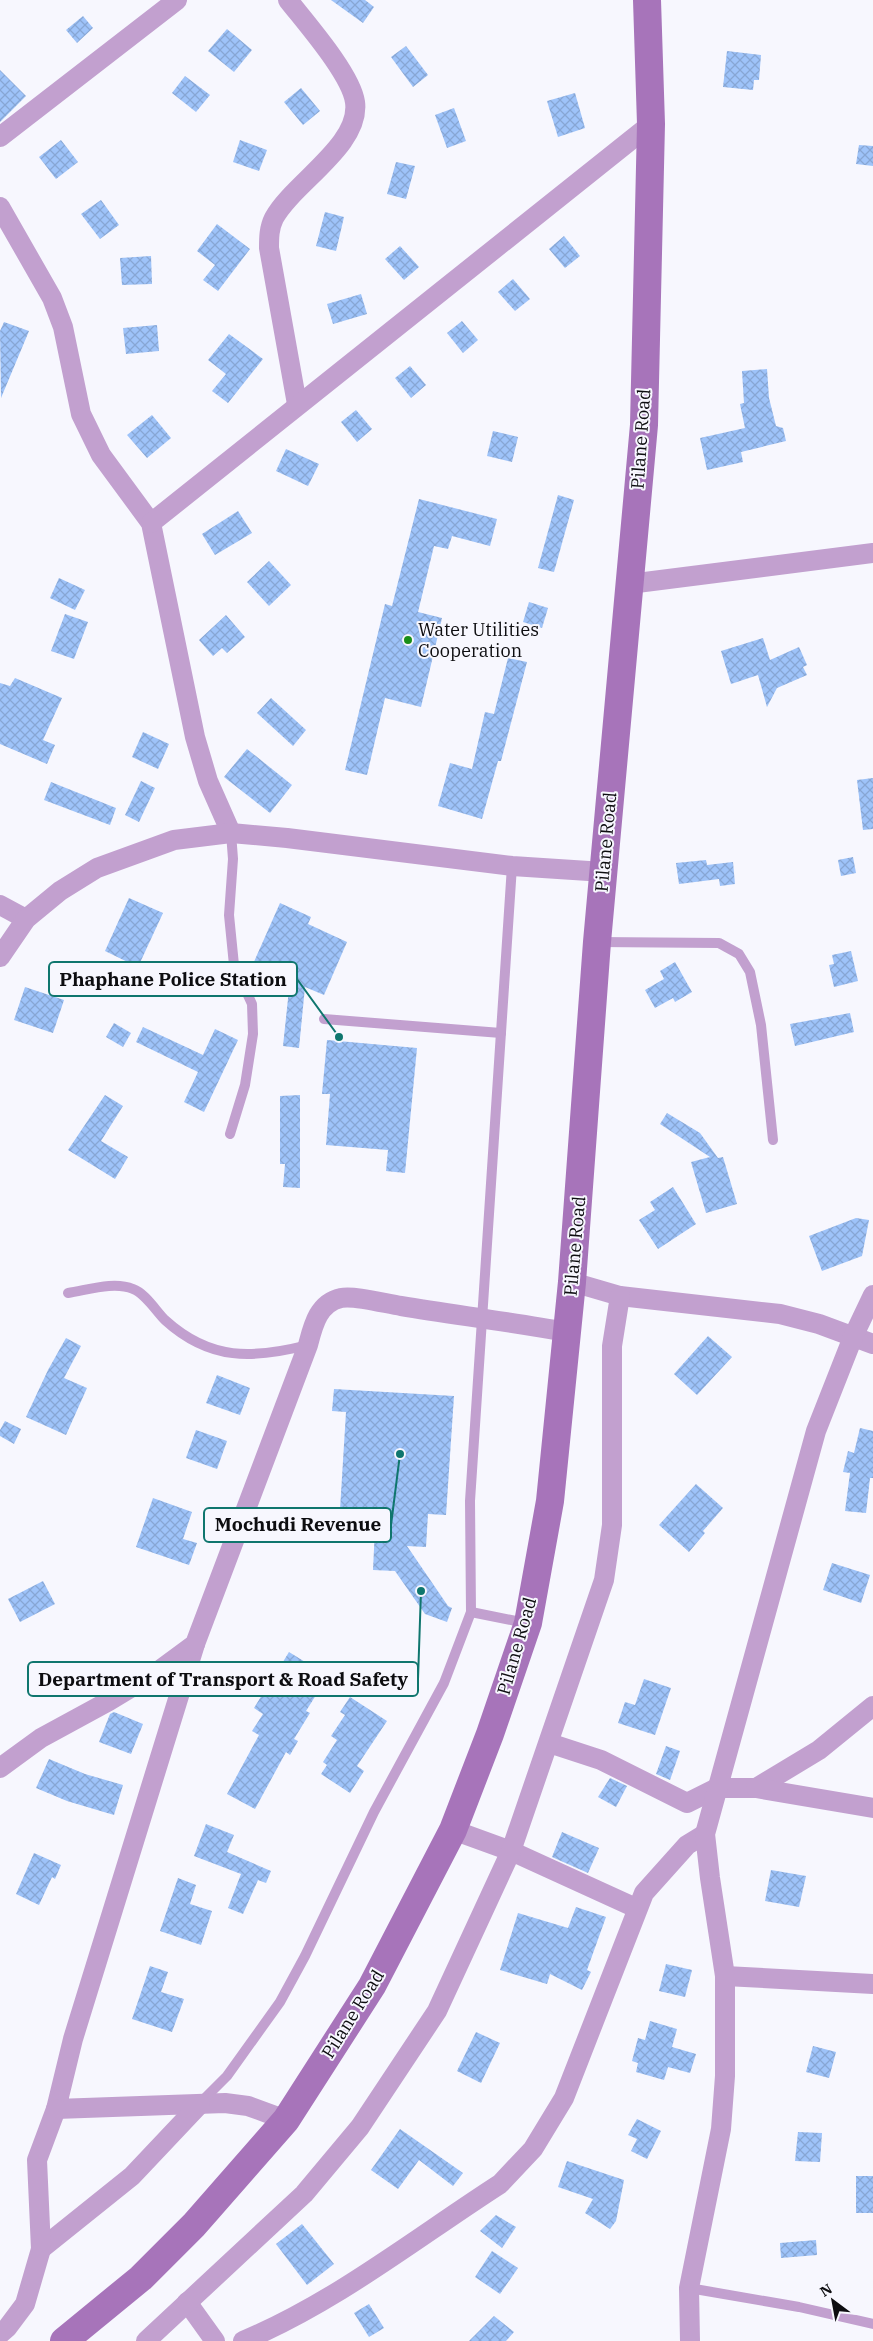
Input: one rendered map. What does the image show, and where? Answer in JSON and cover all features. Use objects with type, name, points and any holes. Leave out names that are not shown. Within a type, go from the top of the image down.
[{"type":"main road","name":"Pilane Road","points":[[64,2341],[141,2278],[242,2172],[286,2120],[372,1986],[453,1830],[490,1734],[528,1623],[550,1501],[572,1282],[597,942],[644,425],[651,124],[647,0]]},
{"type":"street","points":[[0,137],[177,0]]},
{"type":"street","points":[[288,0],[346,79],[355,102],[351,128],[338,147],[298,188],[274,218],[269,232],[269,248],[297,404]]},
{"type":"street","points":[[150,523],[297,404],[651,124]]},
{"type":"street","points":[[0,207],[52,298],[63,327],[80,414],[102,455],[150,523],[195,737],[208,781],[231,833]]},
{"type":"street","points":[[629,584],[873,553]]},
{"type":"street","points":[[0,956],[26,919],[60,891],[97,868],[174,840],[231,833],[297,839],[512,866],[604,872]]},
{"type":"street","points":[[0,906],[26,919]]},
{"type":"street","points":[[572,1282],[620,1296],[780,1314],[819,1324],[873,1344]]},
{"type":"street","points":[[690,2341],[689,2288],[721,2129],[725,2076],[725,1976],[705,1834],[716,1788],[816,1431],[853,1337],[873,1295]]},
{"type":"street","points":[[146,2341],[304,2194],[360,2127],[436,2011],[511,1851],[550,1743],[604,1580],[612,1525],[612,1346],[620,1296]]},
{"type":"street","points":[[0,2334],[7,2328],[25,2304],[41,2249],[37,2160],[56,2109],[72,2039],[195,1644],[308,1345],[314,1321],[323,1307],[341,1298],[483,1317],[567,1332]]},
{"type":"street","points":[[0,1768],[41,1738],[157,1672],[195,1644]]},
{"type":"street","points":[[756,1788],[819,1750],[873,1706]]},
{"type":"street","points":[[550,1743],[601,1760],[687,1803],[716,1788],[756,1788],[873,1808]]},
{"type":"street","points":[[453,1830],[511,1851],[636,1908]]},
{"type":"street","points":[[243,2341],[274,2327],[355,2281],[500,2184],[518,2166],[533,2149],[564,2098],[636,1908],[644,1893],[687,1845],[705,1834]]},
{"type":"street","points":[[725,1976],[873,1984]]},
{"type":"street","points":[[56,2109],[225,2103],[248,2106],[286,2120]]},
{"type":"street","points":[[41,2249],[132,2176],[200,2104]]},
{"type":"street","points":[[187,2302],[215,2341]]},
{"type":"lane","points":[[230,1134],[245,1085],[253,1034],[252,1004],[234,965],[229,915],[233,859],[231,833]]},
{"type":"lane","points":[[200,2104],[227,2076],[280,2002],[305,1956],[374,1812],[444,1683],[470,1612],[470,1501],[512,866]]},
{"type":"lane","points":[[597,942],[719,943],[738,954],[750,972],[761,1025],[773,1140]]},
{"type":"lane","points":[[324,1019],[501,1033]]},
{"type":"lane","points":[[68,1293],[120,1286],[134,1289],[166,1321],[193,1341],[216,1352],[252,1355],[278,1352],[308,1345]]},
{"type":"lane","points":[[470,1612],[528,1623]]},
{"type":"lane","points":[[689,2288],[799,2307],[873,2324]]},
{"type":"building","points":[[331,0],[365,0],[374,7],[363,23]]},
{"type":"building","points":[[83,16],[93,28],[77,43],[66,30]]},
{"type":"building","points":[[227,29],[252,50],[234,72],[208,51]]},
{"type":"building","points":[[406,46],[428,75],[413,87],[391,57]]},
{"type":"building","points":[[727,51],[761,55],[759,80],[754,80],[753,90],[723,87]]},
{"type":"building","points":[[0,70],[26,96],[0,122]]},
{"type":"building","points":[[185,76],[210,95],[196,112],[172,93]]},
{"type":"building","points":[[301,88],[320,111],[303,125],[284,102]]},
{"type":"building","points":[[575,93],[585,128],[558,137],[547,101]]},
{"type":"building","points":[[454,108],[466,141],[447,148],[435,115]]},
{"type":"building","points":[[61,140],[78,162],[56,179],[39,157]]},
{"type":"building","points":[[240,140],[267,150],[259,171],[233,162]]},
{"type":"building","points":[[859,145],[873,146],[873,166],[856,164]]},
{"type":"building","points":[[396,162],[415,166],[406,199],[387,194]]},
{"type":"building","points":[[101,200],[119,225],[100,239],[81,214]]},
{"type":"building","points":[[325,212],[344,217],[336,251],[316,246]]},
{"type":"building","points":[[217,224],[250,249],[218,291],[203,280],[215,265],[197,251]]},
{"type":"building","points":[[564,236],[580,256],[565,268],[549,249]]},
{"type":"building","points":[[400,246],[419,267],[404,280],[385,259]]},
{"type":"building","points":[[151,256],[152,284],[122,285],[120,258]]},
{"type":"building","points":[[513,279],[530,299],[515,311],[498,292]]},
{"type":"building","points":[[361,294],[367,314],[333,324],[327,304]]},
{"type":"building","points":[[462,321],[478,340],[463,353],[447,333]]},
{"type":"building","points":[[4,322],[29,331],[1,398],[0,331]]},
{"type":"building","points":[[157,325],[159,351],[126,354],[123,328]]},
{"type":"building","points":[[229,334],[263,359],[228,403],[212,391],[226,374],[208,360]]},
{"type":"building","points":[[410,366],[426,385],[411,398],[395,378]]},
{"type":"building","points":[[767,369],[769,398],[776,426],[783,428],[786,441],[741,452],[743,462],[707,470],[700,438],[745,428],[740,404],[744,403],[742,371]]},
{"type":"building","points":[[356,410],[372,429],[357,442],[341,422]]},
{"type":"building","points":[[152,415],[171,438],[147,458],[127,435]]},
{"type":"building","points":[[493,431],[518,437],[512,462],[487,456]]},
{"type":"building","points":[[286,449],[319,464],[308,486],[276,471]]},
{"type":"building","points":[[558,495],[574,500],[554,572],[538,568]]},
{"type":"building","points":[[419,499],[497,519],[490,546],[452,536],[448,549],[434,546],[418,612],[442,618],[421,707],[385,698],[367,775],[345,770],[385,604],[392,606]]},
{"type":"building","points":[[238,511],[252,533],[215,555],[202,534]]},
{"type":"building","points":[[269,561],[291,585],[269,606],[247,582]]},
{"type":"building","points":[[59,578],[85,590],[75,610],[50,598]]},
{"type":"building","points":[[529,602],[548,608],[542,628],[523,622]]},
{"type":"building","points":[[65,614],[88,622],[74,659],[51,651]]},
{"type":"building","points":[[226,615],[245,637],[227,653],[222,648],[213,656],[199,640]]},
{"type":"building","points":[[763,638],[770,660],[799,647],[807,665],[803,667],[807,675],[777,688],[767,707],[758,675],[731,684],[721,651]]},
{"type":"building","points":[[508,658],[527,662],[501,761],[498,761],[482,819],[438,806],[450,763],[472,769],[485,712],[494,714]]},
{"type":"building","points":[[15,678],[62,698],[43,740],[55,745],[47,764],[0,744],[0,683],[10,686]]},
{"type":"building","points":[[271,698],[306,730],[293,746],[257,713]]},
{"type":"building","points":[[143,732],[169,744],[158,769],[132,757]]},
{"type":"building","points":[[247,749],[292,785],[270,813],[224,777]]},
{"type":"building","points":[[873,778],[873,829],[863,830],[857,780]]},
{"type":"building","points":[[141,781],[155,788],[139,822],[125,815]]},
{"type":"building","points":[[51,782],[116,808],[110,825],[44,800]]},
{"type":"building","points":[[853,857],[856,873],[841,876],[838,860]]},
{"type":"building","points":[[706,860],[707,865],[733,862],[735,884],[720,886],[719,879],[679,884],[676,863]]},
{"type":"building","points":[[129,898],[163,913],[138,967],[105,951]]},
{"type":"building","points":[[280,903],[311,917],[308,924],[347,942],[324,995],[305,987],[299,1048],[283,1046],[290,980],[253,964]]},
{"type":"building","points":[[851,951],[858,981],[834,987],[829,965],[834,964],[832,955]]},
{"type":"building","points":[[675,962],[692,992],[675,1002],[673,998],[655,1008],[645,990],[664,979],[660,971]]},
{"type":"building","points":[[25,987],[64,1000],[53,1033],[14,1020]]},
{"type":"building","points":[[850,1013],[854,1032],[795,1046],[790,1024]]},
{"type":"building","points":[[114,1023],[131,1033],[123,1047],[106,1037]]},
{"type":"building","points":[[143,1027],[203,1055],[215,1029],[238,1040],[204,1112],[184,1102],[198,1072],[136,1042]]},
{"type":"building","points":[[327,1040],[417,1048],[405,1173],[386,1171],[388,1150],[326,1145],[330,1094],[322,1094]]},
{"type":"building","points":[[105,1095],[123,1106],[101,1141],[128,1157],[115,1179],[68,1150]]},
{"type":"building","points":[[300,1095],[300,1188],[283,1187],[285,1164],[280,1164],[280,1096]]},
{"type":"building","points":[[667,1113],[700,1133],[718,1158],[723,1157],[737,1204],[706,1213],[691,1162],[710,1157],[660,1124]]},
{"type":"building","points":[[673,1187],[696,1224],[658,1249],[639,1220],[655,1210],[650,1202]]},
{"type":"building","points":[[856,1218],[869,1220],[862,1256],[822,1271],[809,1236]]},
{"type":"building","points":[[708,1336],[732,1357],[697,1395],[674,1374]]},
{"type":"building","points":[[66,1338],[81,1346],[64,1378],[87,1388],[66,1435],[26,1417],[48,1370]]},
{"type":"building","points":[[217,1375],[250,1388],[240,1415],[206,1403]]},
{"type":"building","points":[[334,1389],[454,1396],[446,1515],[428,1514],[426,1547],[407,1546],[448,1606],[452,1608],[447,1622],[425,1614],[395,1571],[373,1570],[375,1528],[339,1526],[346,1412],[332,1411]]},
{"type":"building","points":[[5,1421],[21,1429],[14,1444],[0,1436],[0,1430]]},
{"type":"building","points":[[860,1428],[873,1431],[873,1478],[870,1478],[866,1513],[845,1511],[850,1473],[843,1472],[848,1451],[854,1453]]},
{"type":"building","points":[[196,1430],[227,1441],[217,1469],[186,1458]]},
{"type":"building","points":[[696,1484],[723,1508],[703,1531],[705,1533],[689,1552],[659,1525]]},
{"type":"building","points":[[153,1498],[192,1512],[183,1539],[197,1543],[189,1565],[136,1547]]},
{"type":"building","points":[[832,1563],[870,1575],[861,1603],[823,1590]]},
{"type":"building","points":[[43,1581],[55,1604],[20,1622],[8,1599]]},
{"type":"building","points":[[289,1652],[323,1673],[318,1680],[323,1684],[306,1711],[310,1713],[294,1739],[298,1741],[290,1755],[286,1752],[255,1809],[227,1794],[259,1735],[252,1731],[263,1714],[254,1708],[265,1690],[257,1684],[269,1665],[278,1670]]},
{"type":"building","points":[[644,1679],[671,1688],[655,1735],[618,1723],[625,1702],[635,1705]]},
{"type":"building","points":[[350,1697],[387,1721],[357,1766],[364,1771],[350,1793],[321,1774],[327,1765],[323,1762],[337,1740],[331,1736],[345,1715],[340,1712]]},
{"type":"building","points":[[114,1712],[143,1724],[131,1754],[99,1742],[110,1714]]},
{"type":"building","points":[[666,1746],[680,1751],[670,1780],[656,1774]]},
{"type":"building","points":[[49,1759],[85,1774],[123,1785],[114,1815],[67,1801],[36,1788]]},
{"type":"building","points":[[610,1778],[627,1786],[616,1807],[598,1797]]},
{"type":"building","points":[[206,1824],[234,1835],[227,1852],[271,1871],[266,1883],[258,1880],[243,1914],[228,1908],[241,1874],[194,1856]]},
{"type":"building","points":[[562,1832],[599,1848],[588,1873],[552,1857]]},
{"type":"building","points":[[34,1853],[61,1865],[55,1879],[52,1877],[39,1905],[16,1894]]},
{"type":"building","points":[[771,1870],[806,1876],[799,1907],[765,1901]]},
{"type":"building","points":[[178,1878],[196,1885],[190,1904],[212,1911],[201,1945],[160,1931]]},
{"type":"building","points":[[576,1907],[606,1917],[587,1970],[591,1972],[582,1990],[550,1974],[547,1984],[500,1970],[518,1913],[568,1928]]},
{"type":"building","points":[[666,1964],[692,1970],[685,1997],[659,1991]]},
{"type":"building","points":[[150,1966],[168,1972],[161,1992],[184,1999],[172,2032],[132,2019]]},
{"type":"building","points":[[650,2021],[677,2029],[672,2047],[696,2054],[690,2073],[668,2067],[664,2080],[636,2072],[638,2063],[632,2061],[638,2038],[645,2040]]},
{"type":"building","points":[[476,2032],[500,2043],[481,2083],[457,2071]]},
{"type":"building","points":[[813,2046],[836,2052],[829,2078],[806,2072]]},
{"type":"building","points":[[637,2119],[661,2131],[647,2159],[631,2151],[637,2139],[628,2135]]},
{"type":"building","points":[[400,2129],[463,2173],[453,2186],[419,2160],[398,2189],[371,2170]]},
{"type":"building","points":[[798,2132],[822,2133],[820,2162],[795,2161]]},
{"type":"building","points":[[567,2161],[624,2180],[616,2221],[610,2229],[585,2213],[593,2199],[558,2187]]},
{"type":"building","points":[[856,2176],[873,2176],[873,2213],[856,2213]]},
{"type":"building","points":[[496,2215],[516,2227],[502,2248],[480,2231]]},
{"type":"building","points":[[302,2224],[334,2264],[307,2285],[276,2244]]},
{"type":"building","points":[[816,2240],[817,2255],[781,2258],[780,2243]]},
{"type":"building","points":[[492,2251],[518,2268],[500,2294],[475,2277]]},
{"type":"building","points":[[369,2304],[384,2328],[369,2337],[354,2313]]},
{"type":"building","points":[[494,2316],[514,2332],[506,2341],[469,2341]]},
{"type":"place","name":"Water Utilities Cooperation","points":[[408,640]]},
{"type":"place","name":"Phaphane Police Station","points":[[339,1037]]},
{"type":"place","name":"Mochudi Revenue","points":[[400,1454]]},
{"type":"place","name":"Department of Transport & Road Safety","points":[[421,1591]]}]
